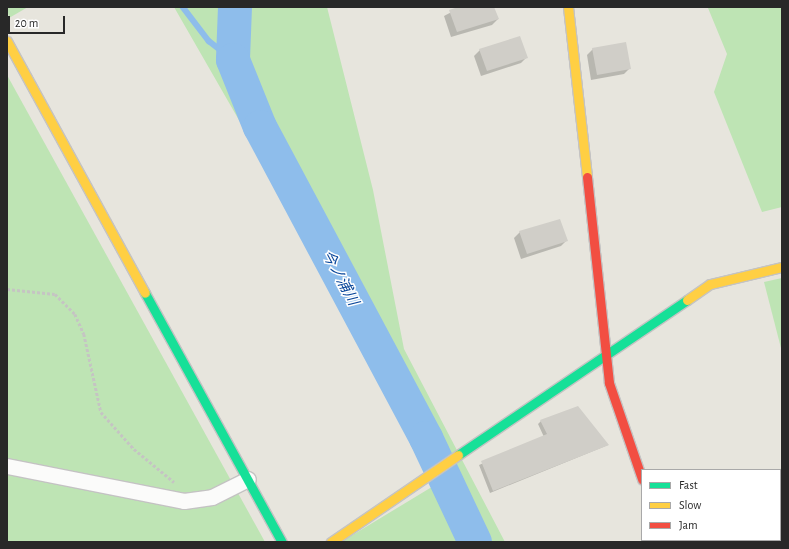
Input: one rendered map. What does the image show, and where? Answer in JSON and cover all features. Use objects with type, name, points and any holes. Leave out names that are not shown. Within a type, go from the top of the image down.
[{"type":"street","points":[[568,7],[609,383],[641,476]]},
{"type":"street","points":[[7,41],[282,542]]},
{"type":"street","points":[[331,542],[710,284],[782,267]]},
{"type":"street","points":[[7,466],[184,501],[212,497],[248,479]]},
{"type":"path","points":[[7,289],[55,294],[75,314],[84,334],[101,412],[134,449],[196,500]]},
{"type":"green space","points":[[7,7],[28,7],[9,18]]},
{"type":"green space","points":[[174,7],[327,7],[373,190],[404,349],[505,542],[341,542],[445,479]]},
{"type":"green space","points":[[782,7],[782,207],[762,212],[714,92],[727,54],[708,8]]},
{"type":"green space","points":[[7,75],[265,542],[7,542]]},
{"type":"green space","points":[[782,278],[782,352],[764,282]]},
{"type":"green space","points":[[782,468],[782,507],[781,469]]},
{"type":"building","points":[[458,7],[494,7],[499,19],[457,32],[449,10]]},
{"type":"building","points":[[520,36],[528,58],[487,71],[479,49]]},
{"type":"building","points":[[626,42],[631,69],[597,75],[592,48]]},
{"type":"building","points":[[560,219],[568,241],[527,254],[519,231]]},
{"type":"building","points":[[578,406],[609,445],[493,491],[481,461],[547,434],[540,420]]},
{"type":"waterway","points":[[183,7],[209,41],[233,60]]},
{"type":"waterway","name":"今ノ浦川","points":[[235,7],[233,60],[260,127],[426,438],[475,542]]},
{"type":"traffic: fast","points":[[145,293],[282,542]]},
{"type":"traffic: fast","points":[[458,455],[687,300]]},
{"type":"traffic: slow","points":[[568,7],[587,177]]},
{"type":"traffic: slow","points":[[7,41],[145,293]]},
{"type":"traffic: slow","points":[[687,300],[710,284],[782,267]]},
{"type":"traffic: slow","points":[[331,542],[458,455]]},
{"type":"traffic: jam","points":[[587,177],[609,383],[641,476]]}]
